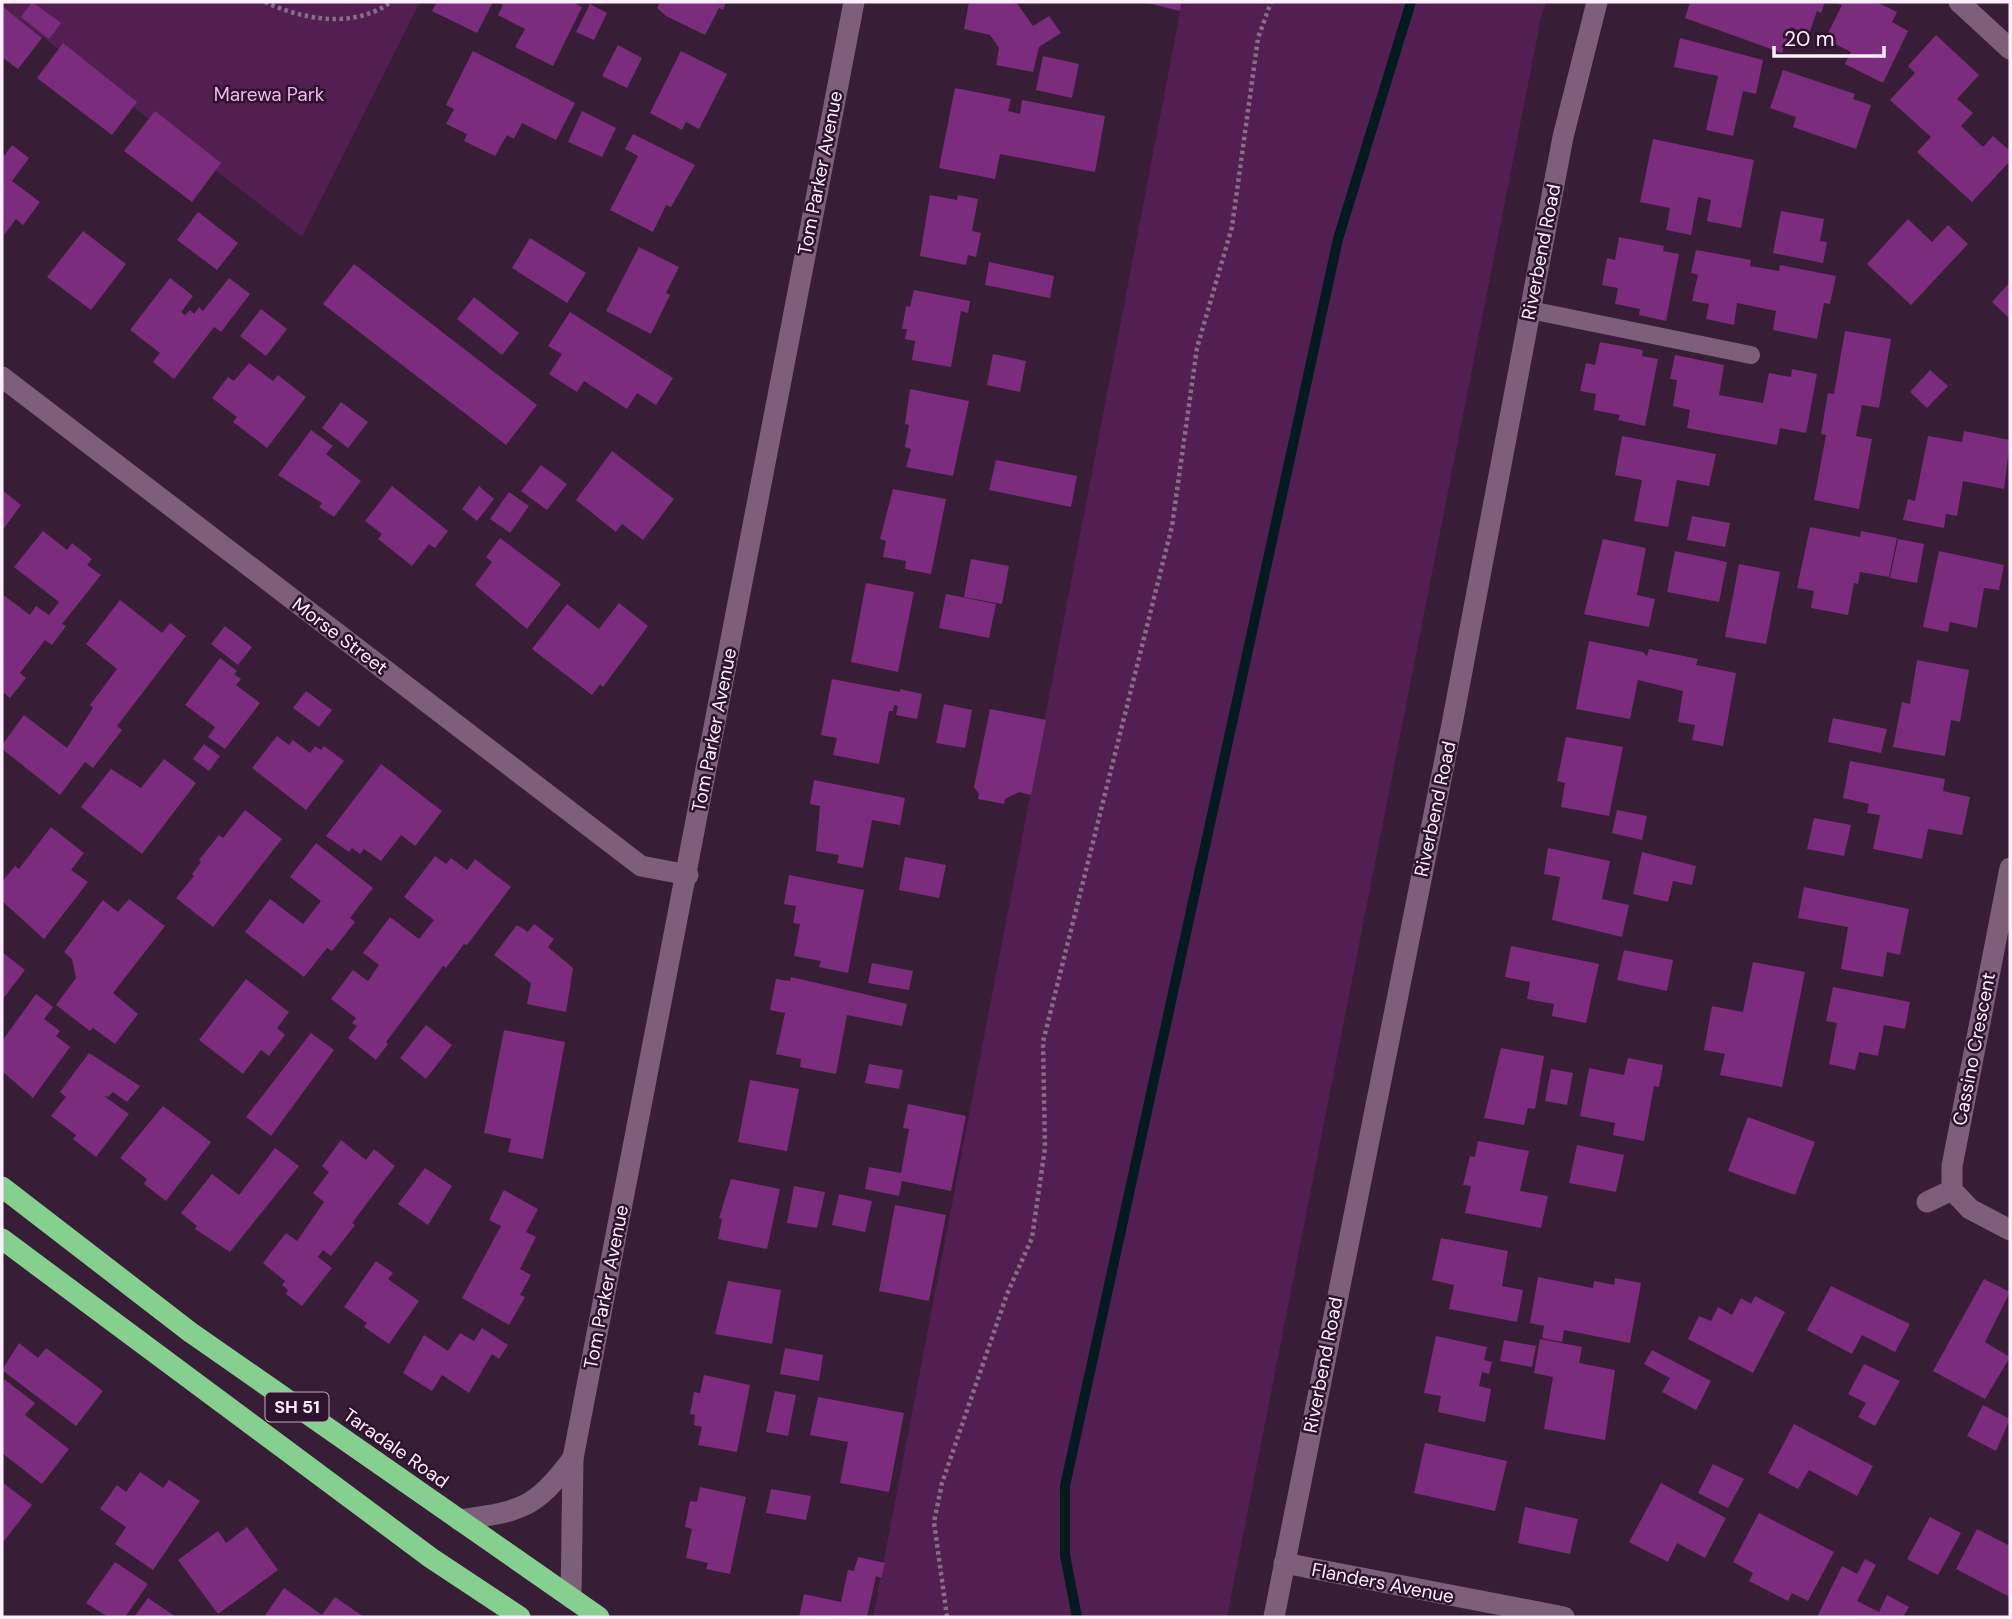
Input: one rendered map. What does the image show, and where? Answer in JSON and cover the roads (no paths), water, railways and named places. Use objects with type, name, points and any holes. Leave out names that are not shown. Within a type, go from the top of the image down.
[{"type":"highway","name":"Taradale Road","points":[[2,1187],[190,1332],[599,1617]]},
{"type":"highway","name":"SH 51","points":[[2,1239],[420,1550],[520,1617]]},
{"type":"street","name":"Tom Parker Avenue","points":[[571,1598],[573,1458],[688,875],[854,2]]},
{"type":"street","name":"Riverbend Road","points":[[1274,1617],[1452,724],[1563,137],[1597,2]]},
{"type":"street","points":[[1959,2],[2010,49]]},
{"type":"street","name":"Morse Street","points":[[2,377],[640,866],[688,875]]},
{"type":"street","name":"Cassino Crescent","points":[[1952,1190],[1953,1156],[2010,868]]},
{"type":"street","points":[[1927,1202],[1952,1190],[1970,1209],[2010,1230]]},
{"type":"street","name":"Tom Parker Avenue","points":[[459,1520],[506,1513],[529,1504],[550,1490],[573,1458]]},
{"type":"street","name":"Flanders Avenue","points":[[1284,1563],[1564,1617]]},
{"type":"lane","points":[[1530,310],[1751,355]]},
{"type":"waterway","points":[[1077,1617],[1065,1555],[1065,1486],[1338,239],[1411,2]]},
{"type":"park label","name":"Marewa Park","points":[[269,94]]}]
